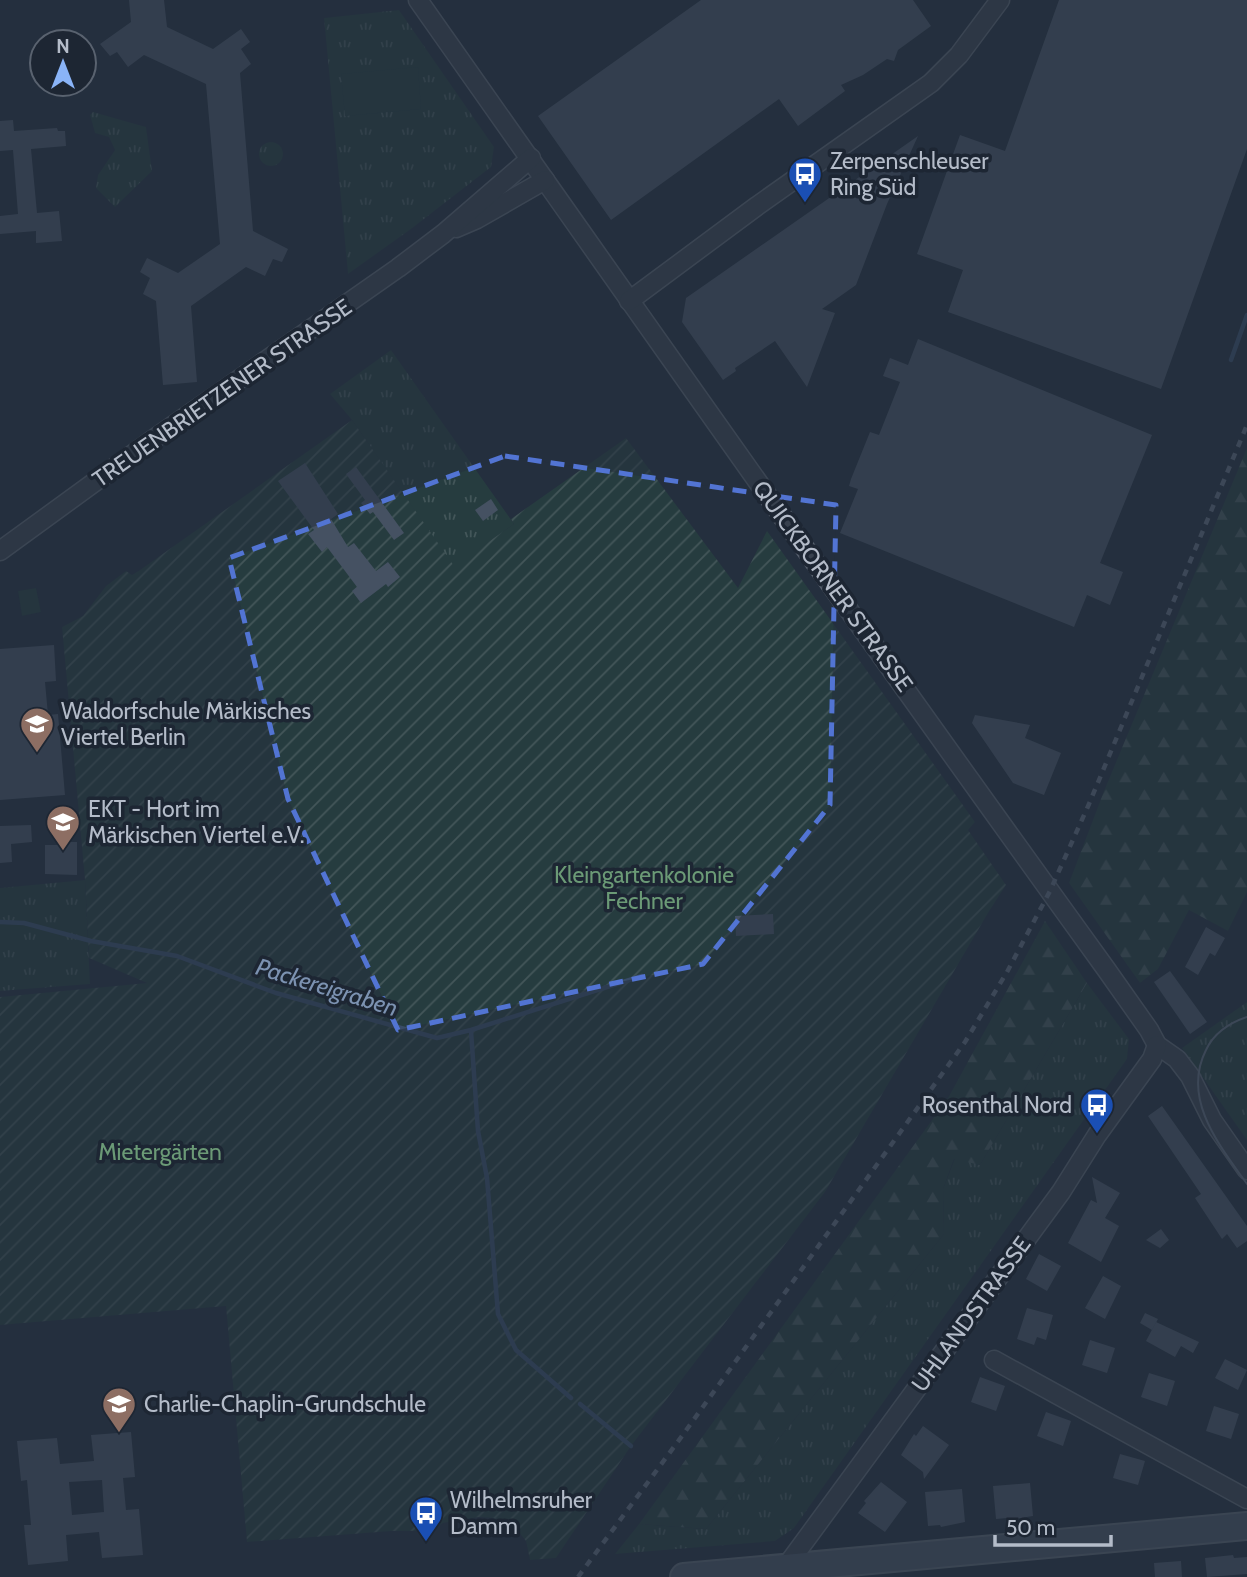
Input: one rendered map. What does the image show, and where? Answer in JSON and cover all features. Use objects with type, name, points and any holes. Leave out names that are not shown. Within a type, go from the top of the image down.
[{"type":"main road","points":[[684,1577],[781,1572],[1247,1527]]},
{"type":"street","name":"QUICKBORNER STRASSE","points":[[418,0],[629,301],[1153,1035],[1157,1045],[1173,1055],[1190,1076],[1218,1129],[1247,1170]]},
{"type":"street","points":[[629,301],[757,206],[931,83],[959,55],[1000,0]]},
{"type":"street","name":"TREUENBRIETZENER STRASSE","points":[[0,551],[162,433],[398,268],[443,234],[531,158]]},
{"type":"street","name":"TREUENBRIETZENER STRASSE","points":[[443,234],[477,219],[545,180]]},
{"type":"street","name":"UHLANDSTRASSE","points":[[781,1572],[1061,1192],[1097,1135],[1152,1059],[1157,1045]]},
{"type":"street","points":[[994,1360],[1247,1499]]},
{"type":"highlighted area","points":[[505,456],[836,505],[830,805],[703,964],[398,1030],[288,799],[229,558]]},
{"type":"green space","points":[[399,10],[494,147],[491,167],[348,274],[324,18]]},
{"type":"green space","points":[[418,67],[421,109],[345,116],[341,74]]},
{"type":"green space","points":[[93,112],[146,127],[152,171],[115,207],[96,188],[98,175],[115,150],[109,137],[95,133],[90,115]]},
{"type":"green space","points":[[266,142],[276,142],[283,149],[283,159],[276,166],[266,166],[259,159],[259,149]]},
{"type":"green space","points":[[391,350],[514,524],[454,567],[352,420],[330,394]]},
{"type":"green space","name":"Kleingartenkolonie Fechner","points":[[352,420],[454,566],[514,524],[511,519],[626,438],[738,588],[767,531],[975,822],[968,830],[1006,885],[825,1192],[631,1446],[556,1558],[530,1560],[526,1541],[510,1524],[493,1518],[479,1517],[443,1523],[429,1531],[392,1531],[247,1542],[226,1306],[0,1325],[0,997],[147,983],[89,958],[85,880],[62,627],[83,616],[106,586],[126,571],[132,575],[140,570]]},
{"type":"green space","points":[[1247,448],[1247,892],[1228,931],[1189,910],[1158,969],[1140,983],[1069,883],[1104,791]]},
{"type":"green space","points":[[36,588],[41,612],[22,616],[18,591]]},
{"type":"green space","points":[[85,880],[90,984],[0,991],[0,888]]},
{"type":"green space","points":[[1045,921],[1087,983],[980,1165],[954,1159],[943,1189],[944,1234],[706,1529],[639,1524],[948,1098]]},
{"type":"green space","points":[[1087,983],[1129,1039],[1127,1059],[794,1528],[775,1541],[615,1554],[639,1524],[706,1529],[944,1234],[943,1189],[955,1158],[980,1165]]},
{"type":"green space","points":[[1247,1002],[1247,1140],[1182,1048]]},
{"type":"building","points":[[129,0],[164,0],[167,27],[213,49],[241,29],[250,42],[241,49],[251,64],[240,73],[253,231],[288,249],[282,262],[273,259],[265,276],[246,267],[191,306],[197,382],[163,385],[156,301],[143,294],[150,278],[140,272],[147,258],[178,273],[220,244],[206,84],[144,55],[128,67],[117,52],[110,56],[100,44],[131,22]]},
{"type":"building","points":[[701,0],[913,0],[931,26],[898,50],[894,61],[887,59],[863,75],[841,85],[845,91],[798,126],[779,99],[611,220],[538,116]]},
{"type":"building","points":[[1059,0],[1247,0],[1247,149],[1161,389],[948,312],[963,270],[917,254],[960,135],[1005,151]]},
{"type":"building","points":[[13,120],[14,131],[57,128],[58,131],[65,131],[66,146],[31,149],[37,213],[59,211],[62,241],[36,243],[36,231],[0,234],[0,216],[18,214],[13,150],[0,151],[0,121]]},
{"type":"building","points":[[918,136],[887,204],[856,285],[822,309],[835,313],[807,387],[775,341],[735,368],[736,371],[723,380],[682,322],[686,298]]},
{"type":"building","points":[[918,339],[1152,435],[1100,563],[1123,572],[1110,605],[1087,595],[1074,627],[840,533],[858,489],[849,486],[851,479],[870,432],[879,435],[900,382],[883,376],[890,358],[908,365]]},
{"type":"building","points":[[305,463],[338,514],[331,519],[348,547],[354,543],[376,571],[388,562],[400,577],[361,603],[352,591],[357,587],[327,547],[322,552],[308,534],[314,530],[278,481]]},
{"type":"building","points":[[356,467],[404,533],[394,540],[373,512],[370,514],[361,503],[365,500],[346,474]]},
{"type":"building","points":[[491,499],[498,510],[483,521],[475,510]]},
{"type":"building","points":[[54,645],[56,681],[45,682],[48,715],[58,714],[65,795],[0,800],[0,649]]},
{"type":"building","points":[[975,715],[1030,725],[1025,738],[1061,753],[1044,795],[1013,783],[972,723]]},
{"type":"building","points":[[31,825],[32,842],[11,844],[12,862],[0,863],[0,826]]},
{"type":"building","points":[[57,842],[77,842],[77,875],[45,874],[45,845],[57,845]]},
{"type":"building","points":[[773,914],[774,934],[736,936],[735,916]]},
{"type":"building","points":[[1206,927],[1225,938],[1215,956],[1210,953],[1198,975],[1185,967]]},
{"type":"building","points":[[1170,971],[1207,1022],[1190,1034],[1154,982]]},
{"type":"building","points":[[1162,1106],[1247,1226],[1247,1241],[1237,1248],[1227,1234],[1222,1239],[1195,1198],[1201,1194],[1148,1116]]},
{"type":"building","points":[[1092,1177],[1120,1193],[1105,1218],[1119,1226],[1101,1262],[1068,1243],[1091,1200],[1097,1203]]},
{"type":"building","points":[[1161,1229],[1169,1240],[1160,1248],[1146,1240]]},
{"type":"building","points":[[1039,1254],[1061,1266],[1047,1291],[1026,1279]]},
{"type":"building","points":[[1103,1276],[1121,1286],[1105,1319],[1085,1308]]},
{"type":"building","points":[[1027,1308],[1053,1315],[1046,1340],[1037,1337],[1034,1345],[1017,1339]]},
{"type":"building","points":[[1145,1313],[1158,1319],[1152,1330],[1140,1323]]},
{"type":"building","points":[[1156,1322],[1199,1342],[1193,1353],[1181,1346],[1175,1357],[1146,1341]]},
{"type":"building","points":[[1090,1340],[1115,1348],[1107,1373],[1082,1365]]},
{"type":"building","points":[[1225,1359],[1247,1370],[1238,1390],[1215,1378]]},
{"type":"building","points":[[1149,1373],[1175,1381],[1167,1406],[1141,1397]]},
{"type":"building","points":[[980,1377],[1005,1386],[996,1411],[971,1402]]},
{"type":"building","points":[[1214,1406],[1239,1414],[1231,1439],[1206,1431]]},
{"type":"building","points":[[1046,1412],[1071,1421],[1063,1446],[1037,1436]]},
{"type":"building","points":[[923,1426],[949,1445],[924,1479],[923,1472],[901,1455],[914,1434],[916,1436]]},
{"type":"building","points":[[131,1432],[135,1477],[123,1478],[126,1510],[139,1509],[143,1555],[102,1558],[99,1532],[66,1535],[68,1561],[28,1565],[24,1525],[31,1525],[27,1480],[21,1481],[17,1441],[57,1438],[60,1464],[94,1461],[91,1435]],"holes":[[[102,1480],[104,1512],[72,1515],[69,1482]]]},
{"type":"building","points":[[1120,1454],[1145,1461],[1138,1485],[1113,1478]]},
{"type":"building","points":[[881,1482],[907,1502],[885,1532],[858,1513],[866,1503],[864,1501]]},
{"type":"building","points":[[1030,1483],[1033,1516],[996,1519],[993,1486]]},
{"type":"building","points":[[962,1489],[965,1522],[941,1527],[928,1526],[925,1492]]},
{"type":"building","points":[[1233,1555],[1234,1558],[1247,1557],[1247,1574],[1207,1577],[1205,1558]]},
{"type":"building","points":[[1181,1561],[1182,1577],[1155,1577],[1154,1563]]},
{"type":"waterway","points":[[1231,360],[1247,315]]},
{"type":"waterway","name":"Packereigraben","points":[[0,922],[24,923],[91,941],[177,956],[276,993],[437,1038],[471,1030],[642,976]]},
{"type":"waterway","points":[[471,1031],[478,1131],[487,1178],[498,1314],[516,1350],[571,1398]]},
{"type":"waterway","points":[[580,1404],[631,1446]]},
{"type":"tram line","points":[[1247,1017],[1223,1029],[1209,1044],[1199,1068],[1198,1086],[1207,1121],[1247,1184]]},
{"type":"railway","points":[[578,1577],[965,1042],[1007,972],[1050,891],[1089,804],[1247,425]]},
{"type":"place","name":"Zerpenschleuser Ring Süd","points":[[805,204]]},
{"type":"place","name":"Waldorfschule Märkisches Viertel Berlin","points":[[37,754]]},
{"type":"place","name":"EKT - Hort im Märkischen Viertel e.V.","points":[[63,852]]},
{"type":"place","name":"Rosenthal Nord","points":[[1097,1135]]},
{"type":"place","name":"Charlie-Chaplin-Grundschule","points":[[119,1434]]},
{"type":"place","name":"Wilhelmsruher Damm","points":[[426,1543]]},
{"type":"park label","name":"Mietergärten","points":[[160,1152]]}]
